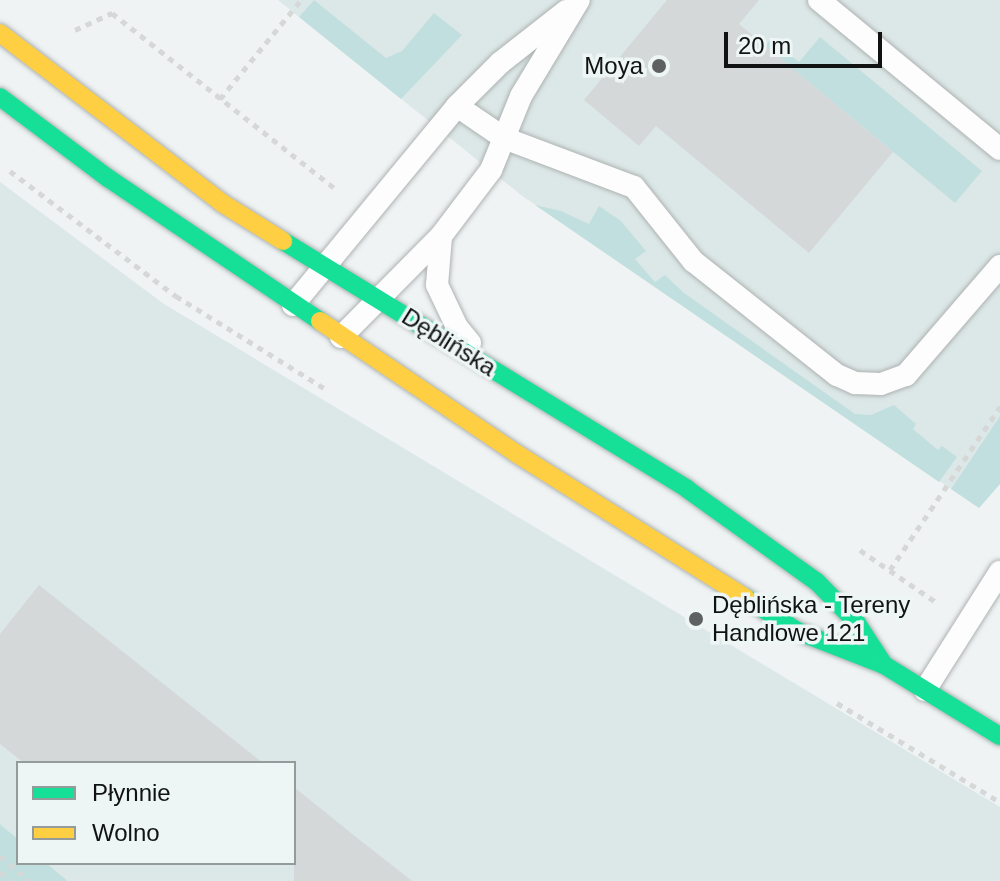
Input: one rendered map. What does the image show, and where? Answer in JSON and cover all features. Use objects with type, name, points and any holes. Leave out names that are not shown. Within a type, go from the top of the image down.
[{"type":"main road","name":"Dęblińska","points":[[0,33],[222,203],[687,489],[817,582],[856,622],[884,665]]},
{"type":"main road","name":"Dęblińska","points":[[0,97],[108,178],[517,454],[797,631],[884,665],[1000,736]]},
{"type":"lane","points":[[819,0],[1000,149]]},
{"type":"lane","points":[[293,305],[457,106],[500,63],[577,2]]},
{"type":"lane","points":[[341,337],[441,236],[491,170],[521,96],[577,2]]},
{"type":"lane","points":[[457,106],[504,138],[634,187],[693,261],[837,375],[855,383],[881,384],[906,375],[1000,266]]},
{"type":"lane","points":[[441,236],[437,285],[457,327],[491,368]]},
{"type":"lane","points":[[925,690],[1000,572]]},
{"type":"path","points":[[220,99],[301,0]]},
{"type":"path","points":[[71,31],[112,13],[327,184],[371,210]]},
{"type":"path","points":[[890,570],[1000,407]]},
{"type":"path","points":[[854,546],[967,625]]},
{"type":"path","points":[[951,772],[1000,802]]},
{"type":"path","points":[[0,856],[30,881]]},
{"type":"path","points":[[0,872],[11,881]]},
{"type":"shaded area","points":[[278,0],[1000,0],[1000,484],[979,508],[521,195]]},
{"type":"shaded area","points":[[314,0],[386,58],[402,51],[434,13],[462,35],[401,99],[299,17]]},
{"type":"shaded area","points":[[820,37],[982,171],[955,203],[765,46],[771,39],[799,62]]},
{"type":"shaded area","points":[[0,182],[164,304],[1000,807],[1000,881],[68,881],[48,865],[296,865],[296,761],[16,761],[16,837],[0,824]]},
{"type":"shaded area","points":[[535,205],[561,211],[589,224],[599,206],[621,221],[646,251],[635,259],[655,282],[665,275],[684,293],[855,414],[871,415],[894,405],[916,424],[913,429],[938,450],[942,446],[957,457],[939,482]]},
{"type":"shaded area","points":[[1000,416],[1000,484],[979,508],[951,489]]},
{"type":"shaded area","points":[[0,824],[16,837],[16,865],[48,865],[68,881],[0,881]]},
{"type":"building","points":[[667,0],[759,0],[739,24],[893,152],[809,253],[656,126],[639,146],[584,100]]},
{"type":"building","points":[[39,585],[260,761],[21,761],[0,744],[0,634]]},
{"type":"building","points":[[296,789],[412,881],[294,881]]},
{"type":"traffic: fast","points":[[0,97],[108,178],[320,321]]},
{"type":"traffic: fast","points":[[283,241],[687,489],[817,582],[856,622],[884,665]]},
{"type":"traffic: fast","points":[[746,598],[797,631],[884,665],[1000,736]]},
{"type":"traffic: slow","points":[[0,33],[222,203],[283,241]]},
{"type":"traffic: slow","points":[[320,321],[517,454],[746,598]]},
{"type":"place","name":"Moya","points":[[659,66]]},
{"type":"place","name":"Dęblińska - Tereny Handlowe 121","points":[[696,619]]}]
